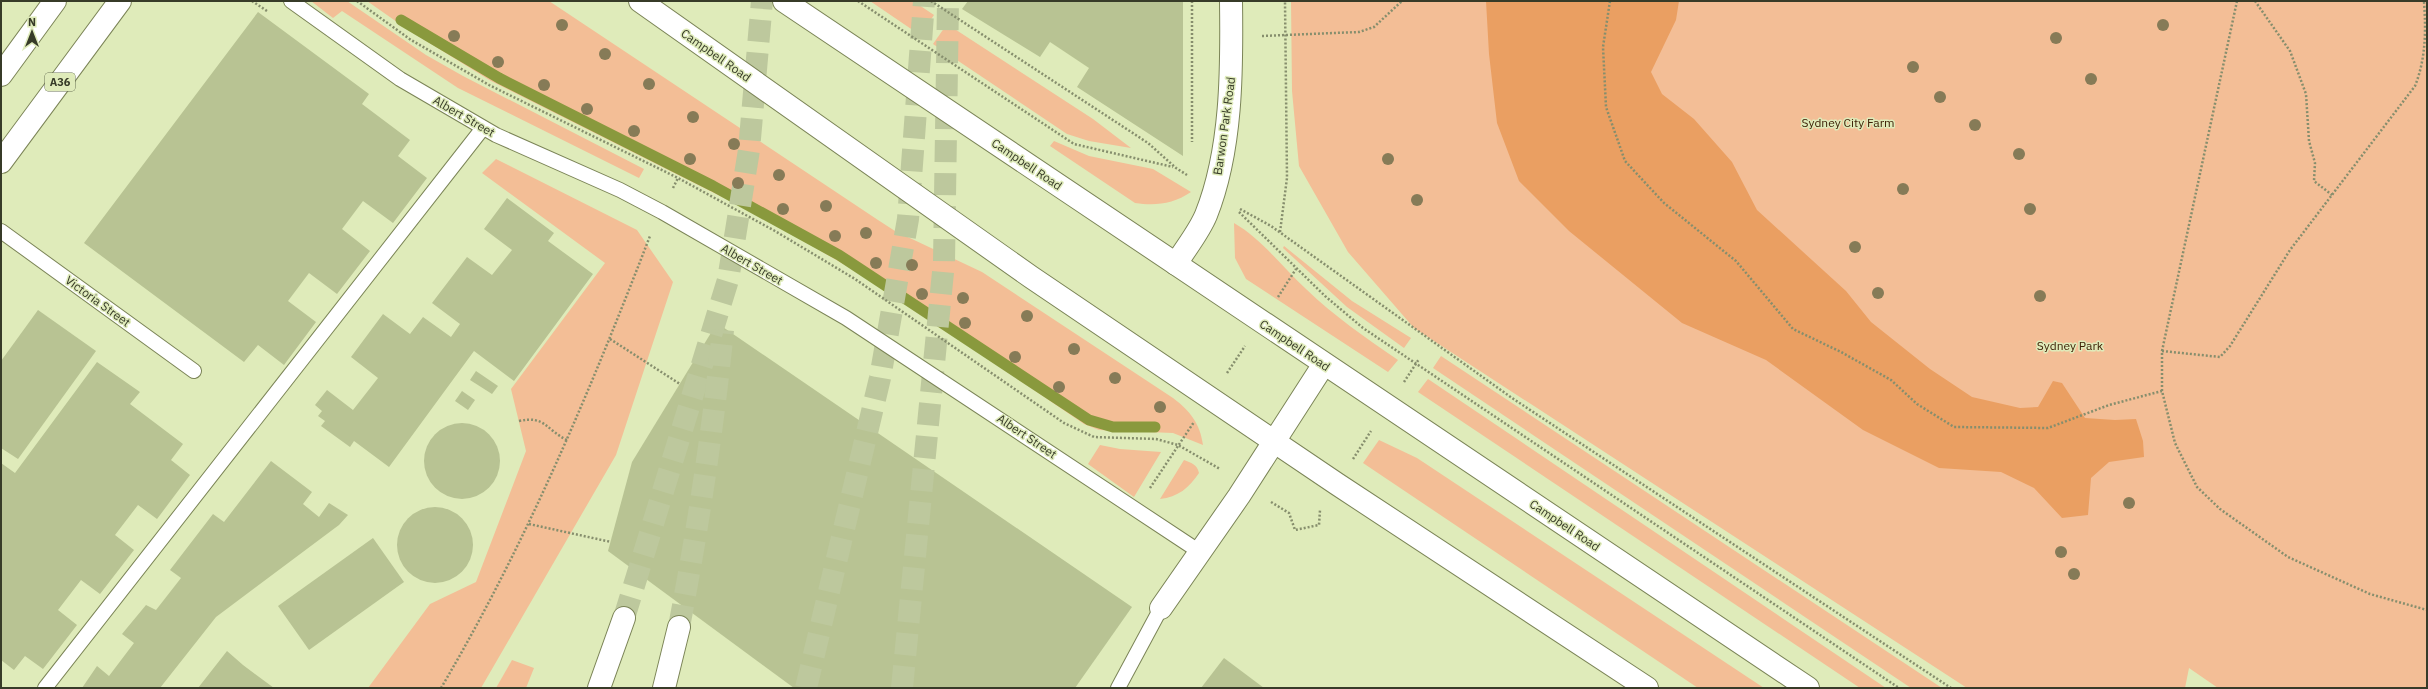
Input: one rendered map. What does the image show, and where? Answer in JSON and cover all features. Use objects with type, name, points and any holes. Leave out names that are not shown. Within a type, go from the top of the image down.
[{"type":"main road","points":[[1,75],[55,1]]},
{"type":"main road","name":"A36","points":[[1,162],[120,1]]},
{"type":"main road","name":"Campbell Road","points":[[640,1],[1031,277],[1337,484],[1647,688]]},
{"type":"main road","name":"Campbell Road","points":[[784,1],[1808,688]]},
{"type":"main road","name":"Barwon Park Road","points":[[1176,264],[1205,217],[1214,193],[1223,153],[1232,65],[1231,1]]},
{"type":"main road","points":[[1161,608],[1239,496],[1324,364]]},
{"type":"main road","points":[[599,688],[624,618]]},
{"type":"main road","points":[[664,688],[679,627]]},
{"type":"lane","name":"Albert Street","points":[[291,1],[400,79],[483,128],[662,212],[846,318],[1200,552]]},
{"type":"lane","points":[[45,688],[483,128]]},
{"type":"lane","name":"Victoria Street","points":[[1,231],[194,371]]},
{"type":"lane","points":[[1118,688],[1161,608]]},
{"type":"path","points":[[356,1],[411,40],[489,85],[678,178],[775,231],[855,279],[1064,423],[1094,437],[1156,439],[1178,445],[1202,458]]},
{"type":"path","points":[[858,1],[1074,144],[1176,168],[1148,143],[931,1]]},
{"type":"path","points":[[1192,1],[1192,148]]},
{"type":"path","points":[[1280,233],[1287,178],[1285,1]]},
{"type":"path","points":[[1232,38],[1359,32],[1374,26],[1402,1]]},
{"type":"path","points":[[1610,1],[1603,47],[1606,107],[1625,161],[1664,203],[1736,261],[1793,329],[1841,352],[1891,380],[1917,404],[1954,427],[2048,428],[2109,405],[2162,391]]},
{"type":"path","points":[[2237,1],[2162,351],[2162,391],[2174,443],[2184,465],[2197,487],[2220,509],[2282,553],[2307,566],[2370,594],[2427,610]]},
{"type":"path","points":[[2255,1],[2290,52],[2306,94],[2309,141],[2315,163],[2314,180],[2332,195]]},
{"type":"path","points":[[2162,351],[2220,356],[2230,346],[2290,250],[2415,86],[2422,67],[2425,44],[2424,1]]},
{"type":"path","points":[[1899,688],[1363,328],[1296,269],[1238,209],[1280,233],[1512,398],[1951,688]]},
{"type":"path","points":[[441,688],[468,643],[529,524],[610,339],[652,229],[662,212]]},
{"type":"path","points":[[1148,490],[1296,269]]},
{"type":"path","points":[[610,339],[680,384]]},
{"type":"path","points":[[1288,513],[1295,530],[1319,525],[1320,508],[1419,359]]},
{"type":"path","points":[[519,421],[532,418],[542,422],[553,433],[567,440]]},
{"type":"path","points":[[529,524],[611,542]]},
{"type":"green space","points":[[311,1],[347,1],[426,55],[463,76],[644,169],[639,178],[458,88],[342,11],[333,18]]},
{"type":"green space","points":[[367,1],[549,1],[895,231],[982,272],[1173,398],[1189,413],[1197,424],[1202,437],[1203,445],[1173,433],[1099,430],[1084,424],[878,284],[762,217],[491,81],[407,29]]},
{"type":"green space","points":[[870,1],[913,1],[934,15],[920,35]]},
{"type":"green space","name":"Sydney Park","points":[[1291,1],[2427,1],[2427,688],[2218,688],[2189,668],[2185,688],[1967,688],[1414,328],[1348,252],[1299,166],[1292,91]]},
{"type":"green space","points":[[947,24],[1093,119],[1131,148],[1089,141],[1067,134],[933,44]]},
{"type":"green space","points":[[1054,141],[1089,156],[1153,169],[1191,192],[1171,202],[1157,204],[1135,203],[1050,146]]},
{"type":"green space","points":[[496,159],[637,230],[673,282],[616,455],[481,688],[368,688],[430,604],[476,582],[526,451],[511,389],[605,263],[482,173]]},
{"type":"green space","points":[[1234,223],[1263,245],[1297,281],[1339,318],[1398,360],[1388,372],[1246,279],[1235,258]]},
{"type":"green space","points":[[1284,246],[1352,301],[1411,338],[1404,348],[1347,307],[1283,248]]},
{"type":"green space","points":[[1441,356],[1942,688],[1911,688],[1433,368]]},
{"type":"green space","points":[[1428,379],[1886,688],[1860,688],[1418,392]]},
{"type":"green space","points":[[1379,440],[1417,458],[1764,688],[1698,688],[1363,463]]},
{"type":"green space","points":[[1100,445],[1120,449],[1161,452],[1134,497],[1088,464]]},
{"type":"green space","points":[[1184,460],[1195,466],[1199,473],[1187,487],[1178,494],[1160,499]]},
{"type":"green space","points":[[512,660],[534,668],[526,688],[496,688]]},
{"type":"shaded area","points":[[1486,1],[1679,1],[1676,20],[1651,72],[1662,94],[1694,119],[1732,162],[1757,210],[1846,291],[1871,322],[1930,369],[1972,397],[2020,408],[2038,407],[2053,381],[2062,383],[2085,418],[2115,420],[2136,419],[2143,441],[2144,457],[2109,462],[2091,478],[2088,515],[2062,518],[2034,488],[2001,472],[1939,468],[1863,430],[1766,360],[1682,323],[1569,231],[1519,181],[1497,123],[1489,54]]},
{"type":"building","points":[[968,1],[1183,1],[1183,156],[1077,87],[1089,68],[1050,42],[1040,57],[962,9]]},
{"type":"building","points":[[258,12],[369,94],[362,104],[410,140],[398,156],[427,178],[393,223],[363,201],[342,229],[370,251],[337,294],[309,273],[288,301],[316,322],[284,365],[258,345],[244,362],[84,243]]},
{"type":"building","points":[[507,198],[554,233],[548,241],[593,274],[514,381],[474,351],[389,467],[354,441],[350,447],[321,426],[325,421],[318,416],[322,411],[315,405],[327,390],[353,410],[378,378],[351,357],[383,314],[410,334],[423,317],[451,337],[460,324],[432,303],[467,257],[492,275],[512,250],[484,229]]},
{"type":"building","points":[[38,310],[96,351],[18,459],[1,448],[1,361]]},
{"type":"building","points":[[717,323],[1132,607],[1075,688],[794,688],[608,551],[632,462]]},
{"type":"building","points":[[97,362],[140,392],[130,404],[183,444],[171,460],[190,475],[157,519],[138,505],[115,535],[134,550],[100,594],[81,580],[58,610],[77,625],[43,669],[25,656],[14,670],[1,660],[1,463],[15,473]]},
{"type":"building","points":[[476,371],[498,386],[492,394],[470,380]]},
{"type":"building","points":[[462,391],[475,400],[468,410],[455,401]]},
{"type":"building","points":[[462,423],[477,426],[489,434],[497,446],[500,461],[497,476],[489,488],[477,496],[462,499],[447,496],[435,488],[427,476],[424,461],[427,446],[435,434],[447,426]]},
{"type":"building","points":[[271,461],[312,492],[303,504],[319,517],[329,503],[348,515],[339,525],[216,617],[160,688],[82,688],[97,666],[109,676],[134,643],[122,634],[146,605],[156,610],[181,578],[170,570],[213,514],[224,522]]},
{"type":"building","points":[[435,507],[450,510],[462,518],[470,530],[473,545],[470,560],[462,572],[450,580],[435,583],[420,580],[408,572],[400,560],[397,545],[400,530],[408,518],[420,510]]},
{"type":"building","points":[[373,538],[404,582],[309,650],[278,606]]},
{"type":"building","points":[[227,651],[243,665],[274,688],[198,688]]},
{"type":"building","points":[[1224,658],[1264,688],[1201,688]]},
{"type":"waterway","points":[[401,20],[499,78],[713,186],[839,255],[1089,420],[1113,427],[1155,427]]},
{"type":"tunnel","points":[[624,618],[728,280],[749,150],[762,1]]},
{"type":"tunnel","points":[[806,688],[880,378],[908,219],[924,1]]},
{"type":"tunnel","points":[[902,688],[944,262],[948,1]]},
{"type":"tunnel","points":[[679,627],[715,405],[723,330]]},
{"type":"park label","name":"Sydney City Farm","points":[[1848,122]]}]
